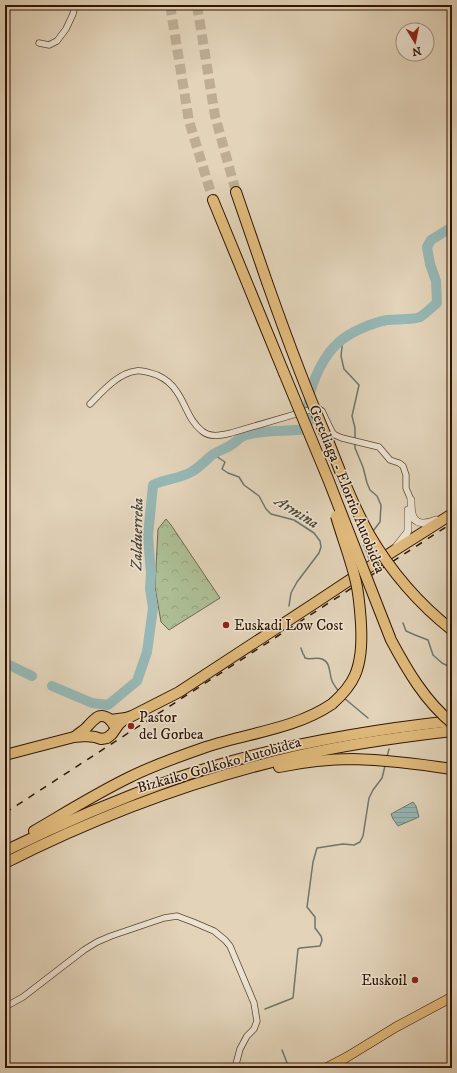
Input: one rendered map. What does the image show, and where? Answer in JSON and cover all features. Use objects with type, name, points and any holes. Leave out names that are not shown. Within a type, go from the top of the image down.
[{"type":"highway","name":"Gerediaga - Elorrio Autobidea","points":[[236,192],[295,360],[343,479],[369,534],[401,579],[432,613],[452,630]]},
{"type":"highway","name":"Gerediaga - Elorrio Autobidea","points":[[213,200],[328,479],[391,640],[408,670],[429,699],[442,715],[452,720]]},
{"type":"highway","points":[[5,847],[130,777],[207,746],[308,718],[321,712],[343,694],[355,674],[359,661],[362,635],[361,612],[355,579],[336,517],[328,479]]},
{"type":"highway","points":[[110,720],[126,718],[179,692],[452,513]]},
{"type":"highway","points":[[74,737],[92,723],[94,719],[101,716],[110,720],[113,725],[113,731]]},
{"type":"highway","points":[[5,755],[74,737],[86,736],[104,739],[110,736],[119,724],[126,718]]},
{"type":"highway","name":"Bizkaiko Golkoko Autobidea","points":[[5,851],[65,823],[116,802],[181,777],[234,761],[291,746],[347,735],[452,720]]},
{"type":"highway","points":[[92,723],[91,730],[95,737]]},
{"type":"highway","name":"Bizkaiko Golkoko Autobidea","points":[[5,862],[132,806],[188,786],[291,757],[353,745],[452,731]]},
{"type":"highway","points":[[234,773],[310,762],[351,759],[406,763],[452,769]]},
{"type":"main road","points":[[326,1068],[396,1027],[452,997]]},
{"type":"street","points":[[39,43],[49,45],[57,41],[66,29],[74,14],[75,5]]},
{"type":"street","points":[[90,404],[105,388],[127,373],[138,370],[150,372],[166,379],[178,393],[194,423],[202,432],[210,435],[231,433],[293,414],[319,409],[322,411],[333,434],[342,438],[379,447],[390,460],[404,466],[406,472],[406,490],[411,500],[412,515],[416,521],[422,524],[430,523],[452,513]]},
{"type":"street","points":[[392,552],[407,533],[409,523],[408,511],[411,500]]},
{"type":"street","points":[[5,1007],[27,994],[84,950],[97,942],[164,918],[177,916],[214,931],[225,940],[230,946],[254,1002],[257,1021],[254,1029],[247,1036],[240,1049],[235,1068]]},
{"type":"green space","points":[[166,519],[220,598],[169,630],[161,622],[155,587],[158,529]]},
{"type":"water","points":[[413,802],[416,806],[419,817],[398,826],[391,814]]},
{"type":"waterway","name":"Zalduerreka","points":[[52,686],[92,703],[108,705],[137,681],[147,652],[153,608],[150,589],[151,573],[148,536],[153,485],[191,472],[212,455],[233,444],[244,436],[261,432],[307,429],[309,420],[309,398],[313,383],[324,360],[339,342],[355,331],[375,323],[387,320],[420,317],[437,303],[436,281],[430,264],[427,247],[431,240],[452,227]]},
{"type":"waterway","points":[[343,339],[341,356],[344,369],[359,385],[352,416],[355,428],[355,438]]},
{"type":"waterway","points":[[355,442],[355,448],[363,467],[367,483],[370,490],[377,496],[381,505],[380,522],[373,531]]},
{"type":"waterway","name":"Armina","points":[[213,454],[225,462],[222,469],[239,477],[244,485],[259,496],[266,509],[271,514],[294,520],[314,533],[320,541],[321,547],[319,553],[297,582],[291,593],[289,606]]},
{"type":"waterway","points":[[366,538],[364,545],[369,559]]},
{"type":"waterway","points":[[403,623],[406,631],[428,640],[433,655],[442,663],[452,668]]},
{"type":"waterway","name":"Armina","points":[[301,648],[305,658],[320,658],[327,663],[332,681],[339,692]]},
{"type":"waterway","points":[[5,663],[32,676]]},
{"type":"waterway","name":"Armina","points":[[344,698],[368,718]]},
{"type":"waterway","name":"Armina","points":[[387,757],[389,749]]},
{"type":"waterway","name":"Armina","points":[[265,1009],[293,998],[298,949],[320,946],[322,940],[315,928],[315,917],[307,907],[313,862],[317,848],[343,844],[354,845],[360,842],[363,836],[369,798],[382,778],[385,766]]},
{"type":"waterway","name":"Armina","points":[[282,1050],[289,1068]]},
{"type":"tunnel","points":[[170,5],[189,121],[213,200]]},
{"type":"tunnel","points":[[197,5],[215,116],[236,192]]},
{"type":"railway","points":[[5,813],[452,523]]},
{"type":"place","name":"Euskadi Low Cost","points":[[226,625]]},
{"type":"place","name":"Pastor del Gorbea","points":[[131,726]]},
{"type":"place","name":"Euskoil","points":[[415,980]]}]
